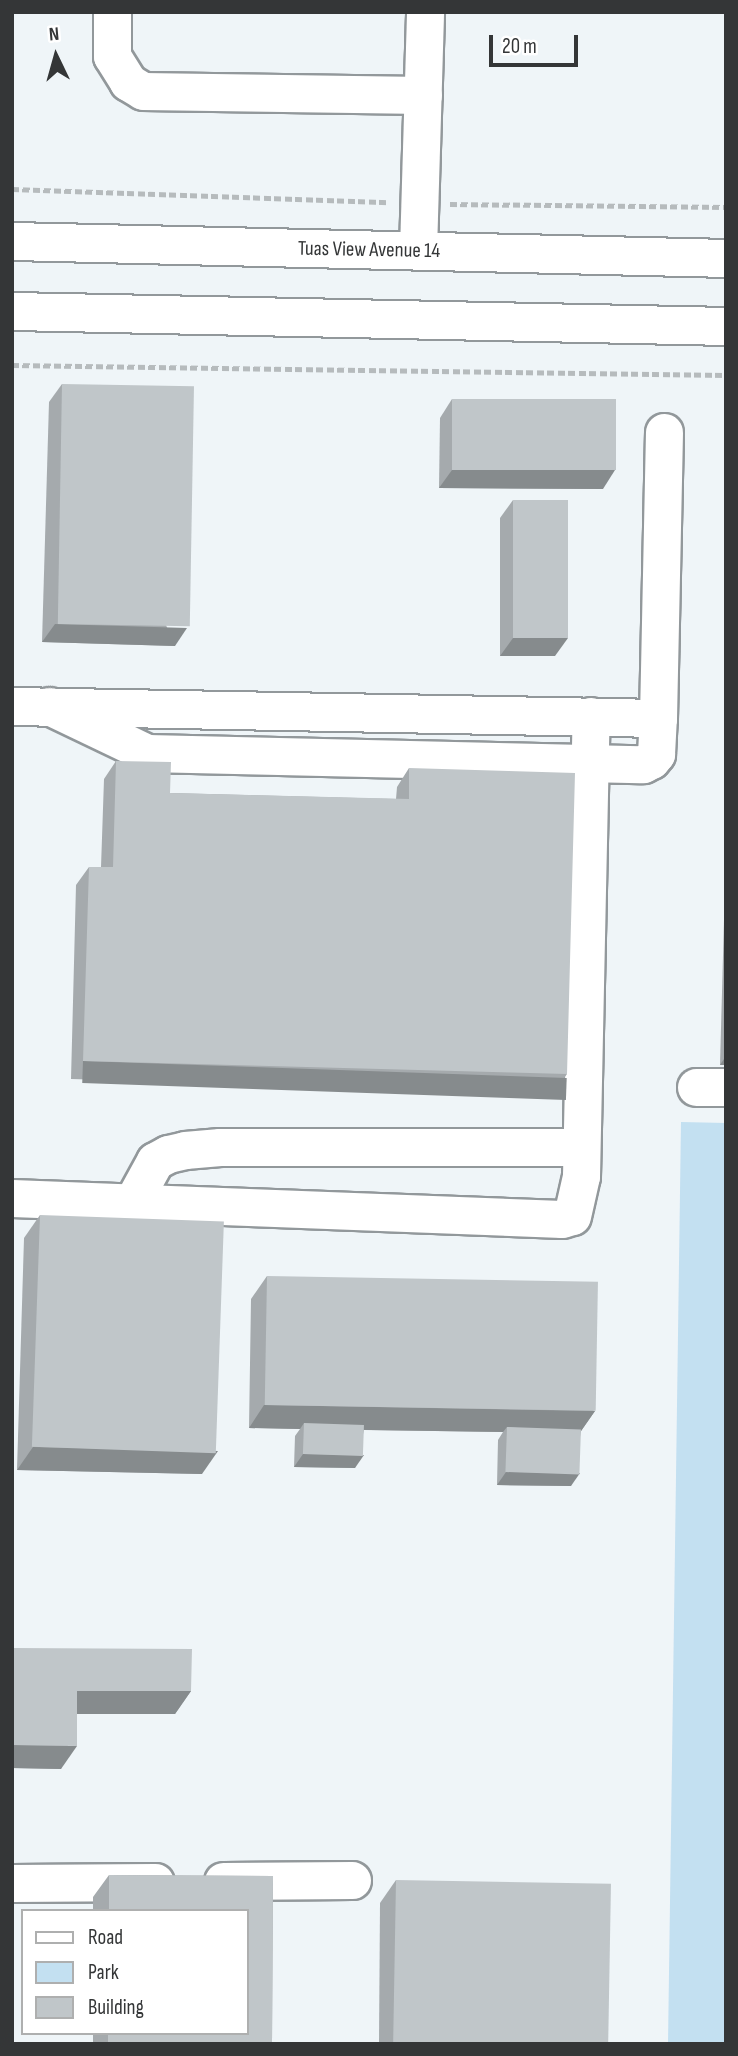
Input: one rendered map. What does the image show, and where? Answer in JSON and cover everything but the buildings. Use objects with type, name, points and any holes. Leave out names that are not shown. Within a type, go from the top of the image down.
[{"type":"street","points":[[112,12],[112,56],[128,82],[143,91],[423,95]]},
{"type":"street","points":[[418,250],[425,12]]},
{"type":"street","name":"Tuas View Avenue 14","points":[[12,241],[726,258]]},
{"type":"street","points":[[12,311],[726,327]]},
{"type":"street","points":[[49,706],[147,752],[643,764],[656,754],[664,432]]},
{"type":"street","points":[[12,705],[658,718]]},
{"type":"street","points":[[12,1198],[562,1219],[572,1216],[577,1204],[581,1147],[591,716]]},
{"type":"street","points":[[132,1203],[155,1161],[185,1150],[220,1147],[581,1147]]},
{"type":"street","points":[[12,1883],[352,1880]]},
{"type":"path","points":[[12,189],[420,203],[726,207]]},
{"type":"path","points":[[12,365],[726,375]]},
{"type":"green space","points":[[681,1122],[726,1123],[726,2044],[668,2044]]}]
